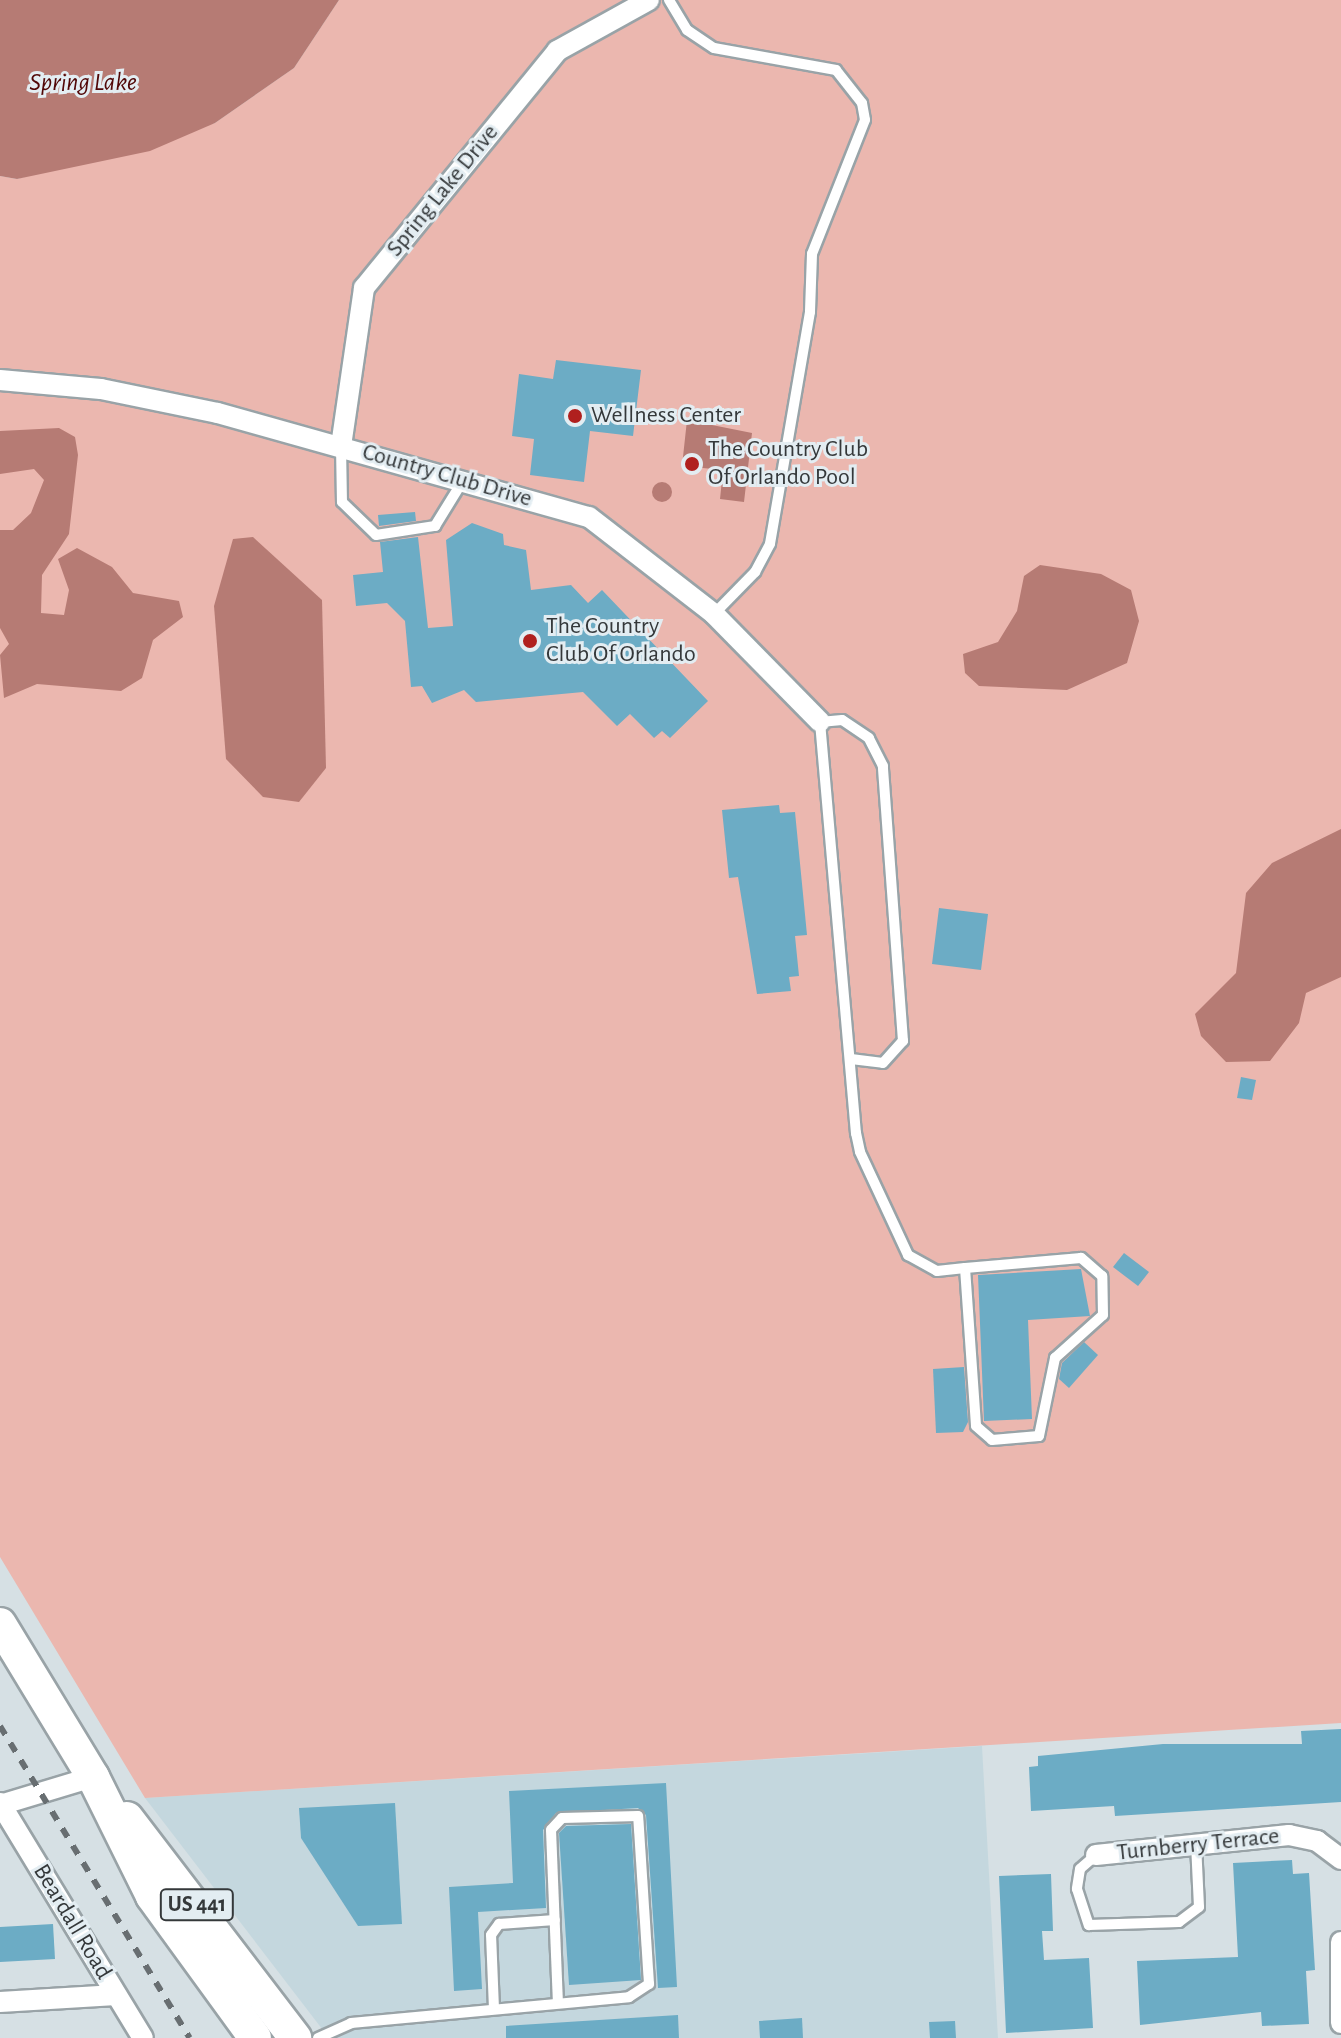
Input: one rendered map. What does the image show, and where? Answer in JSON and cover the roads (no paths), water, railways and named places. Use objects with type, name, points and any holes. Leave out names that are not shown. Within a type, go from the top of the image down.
[{"type":"main road","name":"US 441","points":[[0,1624],[93,1777],[152,1896],[255,2038]]},
{"type":"main road","name":"US 441","points":[[93,1777],[295,2038]]},
{"type":"street","name":"Spring Lake Drive","points":[[341,446],[364,288],[557,51],[649,0]]},
{"type":"street","name":"Country Club Drive","points":[[0,380],[101,389],[341,446],[464,479],[605,524],[714,614],[820,722]]},
{"type":"street","points":[[1,1805],[93,1777]]},
{"type":"street","name":"Beardall Road","points":[[1,1805],[143,2038]]},
{"type":"street","name":"Turnberry Terrace","points":[[1096,1855],[1289,1835],[1338,1850]]},
{"type":"street","points":[[1341,1942],[1341,2023]]},
{"type":"street","points":[[0,2002],[116,1995]]},
{"type":"lane","points":[[669,0],[687,30],[714,48],[836,70],[862,103],[865,120],[812,254],[810,312],[770,544],[755,572],[714,614]]},
{"type":"lane","points":[[341,446],[342,502],[376,535],[435,526],[464,479]]},
{"type":"lane","points":[[851,1059],[883,1063],[903,1041],[883,766],[858,727],[842,720],[820,722],[851,1059],[860,1152],[902,1247],[937,1271],[965,1268],[1081,1258],[1102,1276],[1103,1315],[1055,1358],[1039,1436],[992,1440],[976,1426],[965,1268]]},
{"type":"lane","points":[[318,2038],[351,2023],[629,1997],[649,1984],[638,1816],[562,1818],[551,1830],[558,2002]]},
{"type":"lane","points":[[1096,1855],[1080,1869],[1077,1889],[1089,1925],[1179,1922],[1199,1907],[1196,1843]]},
{"type":"lane","points":[[494,2009],[491,1935],[499,1924],[555,1920]]},
{"type":"water","name":"Spring Lake","points":[[0,0],[339,0],[294,68],[215,123],[150,151],[17,179],[0,176]]},
{"type":"water","name":"The Country Club Of Orlando Pool","points":[[687,420],[752,433],[744,502],[720,499],[723,470],[682,466]]},
{"type":"water","points":[[59,428],[75,437],[78,455],[69,534],[42,575],[41,613],[64,615],[69,590],[58,559],[77,548],[112,567],[133,593],[179,601],[183,617],[153,640],[142,678],[121,691],[37,684],[4,698],[0,655],[9,644],[0,628],[0,530],[13,530],[31,513],[44,480],[34,469],[0,474],[0,431]]},
{"type":"water","points":[[662,482],[669,485],[672,492],[669,499],[662,502],[655,499],[652,492],[655,485]]},
{"type":"water","points":[[253,537],[322,600],[326,768],[299,802],[263,797],[226,759],[214,606],[233,539]]},
{"type":"water","points":[[1040,565],[1101,574],[1131,590],[1139,621],[1127,663],[1067,690],[979,686],[965,673],[963,654],[998,642],[1017,611],[1024,576]]},
{"type":"water","points":[[1341,829],[1341,977],[1306,993],[1299,1023],[1270,1061],[1226,1062],[1201,1036],[1195,1014],[1236,973],[1246,893],[1272,863]]},
{"type":"railway","points":[[0,1726],[190,2038]]},
{"type":"place","name":"Wellness Center","points":[[575,416]]},
{"type":"place","name":"The Country Club Of Orlando Pool","points":[[692,464]]},
{"type":"place","name":"The Country Club Of Orlando","points":[[530,641]]}]
